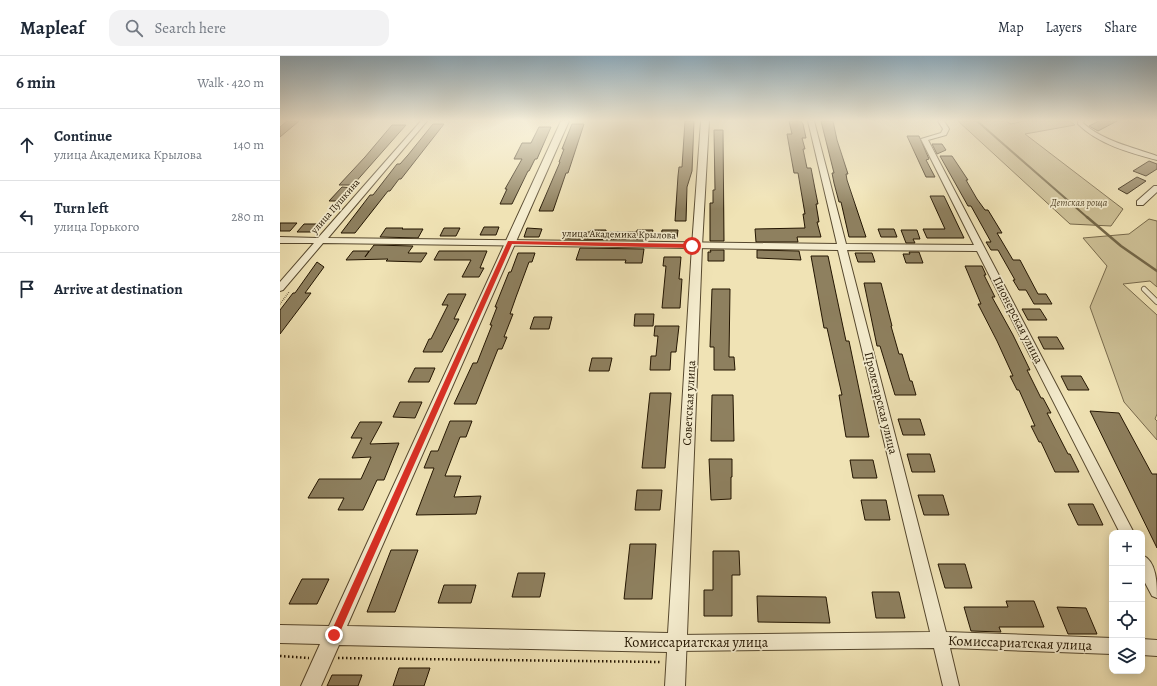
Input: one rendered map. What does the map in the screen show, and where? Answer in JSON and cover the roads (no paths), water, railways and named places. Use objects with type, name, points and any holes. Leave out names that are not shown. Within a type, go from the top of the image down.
[{"type":"street","name":"улица Пушкина","points":[[280,288],[398,150]]},
{"type":"street","points":[[311,686],[552,150]]},
{"type":"street","name":"Советская улица","points":[[675,686],[703,150]]},
{"type":"street","name":"Пролетарская улица","points":[[818,150],[951,686]]},
{"type":"street","name":"Пионерская улица","points":[[930,150],[1125,530]]},
{"type":"street","points":[[1136,150],[1157,158]]},
{"type":"street","points":[[1140,203],[1157,188]]},
{"type":"street","name":"улица Академика Крылова","points":[[280,240],[510,242],[697,246],[981,248]]},
{"type":"street","points":[[1144,566],[1157,591]]},
{"type":"street","name":"Комиссариатская улица","points":[[280,634],[678,643],[940,640],[1109,646]]},
{"type":"street","points":[[1145,648],[1157,648]]},
{"type":"lane","points":[[1144,289],[1157,302]]},
{"type":"waterway","points":[[1011,150],[1088,218]]},
{"type":"waterway","points":[[1087,217],[1121,246],[1157,271]]},
{"type":"park label","name":"Детская роща","points":[[1079,202]]}]
